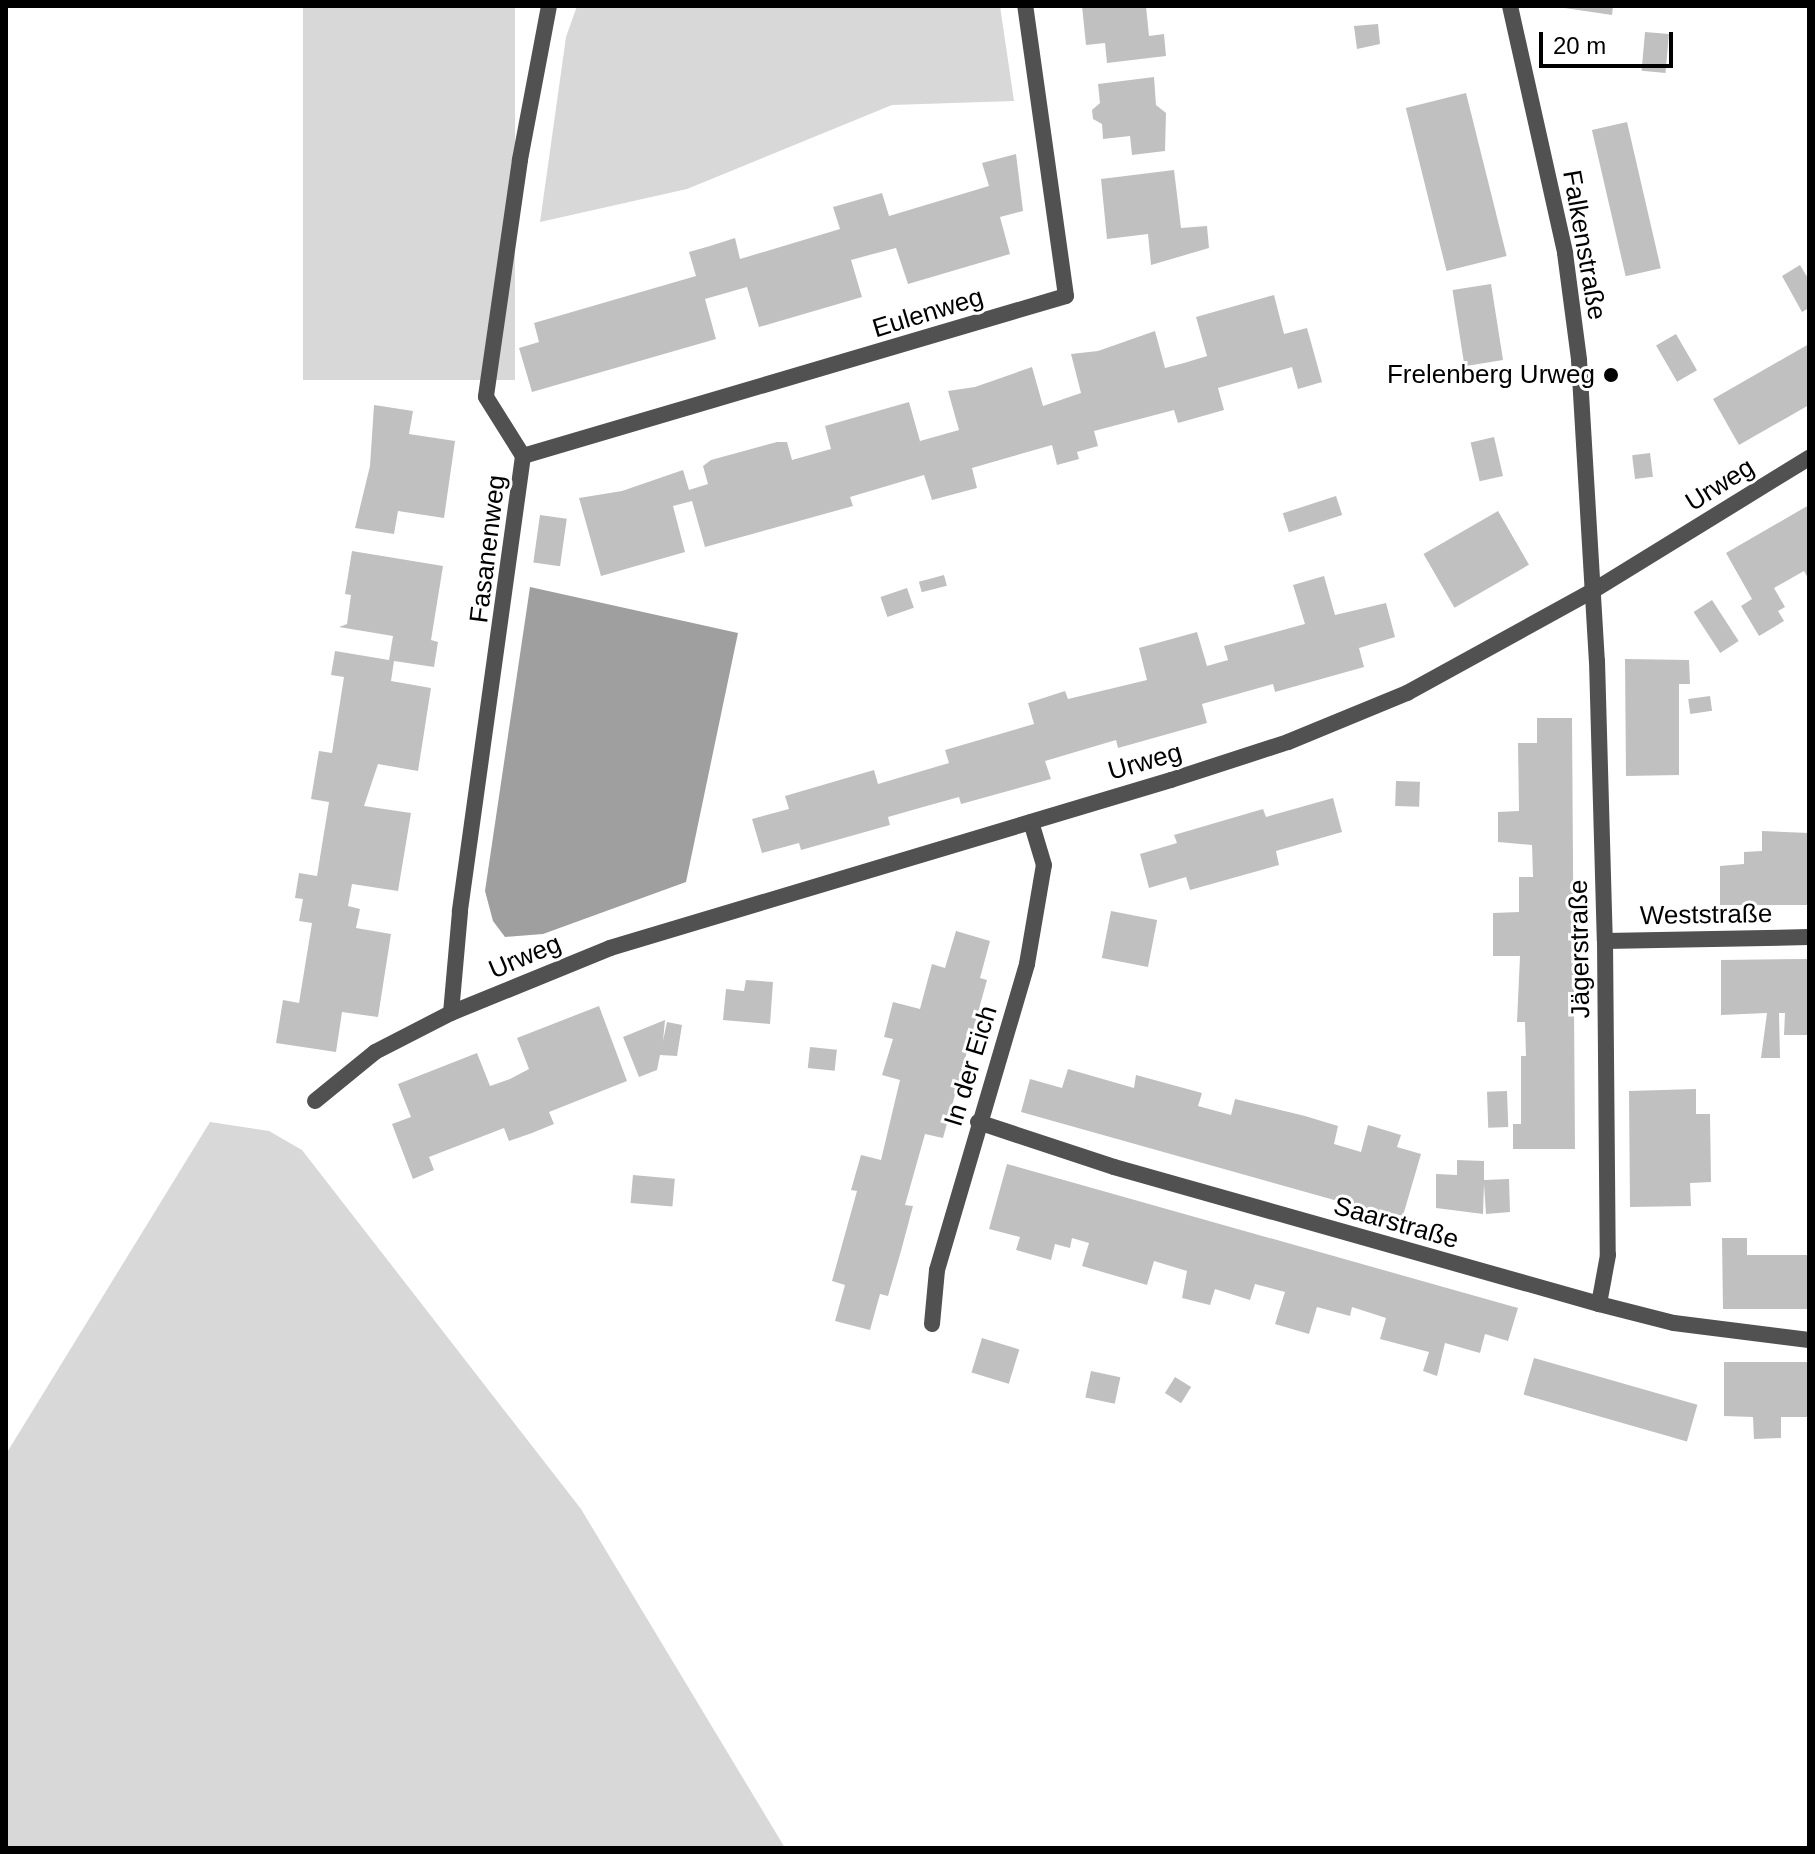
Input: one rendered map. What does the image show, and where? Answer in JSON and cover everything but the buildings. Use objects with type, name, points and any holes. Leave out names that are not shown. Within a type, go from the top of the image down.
[{"type":"street","name":"Fasanenweg","points":[[451,1013],[476,788],[501,644],[523,456],[486,397],[520,160],[549,6]]},
{"type":"street","name":"Eulenweg","points":[[523,456],[1066,296],[1025,6]]},
{"type":"street","name":"Falkenstraße","points":[[1510,6],[1569,278],[1579,360],[1591,592]]},
{"type":"street","name":"Urweg","points":[[315,1101],[375,1052],[451,1013],[610,948],[1288,742],[1407,693],[1591,592],[1809,458]]},
{"type":"street","name":"Jägerstraße","points":[[1591,592],[1605,941],[1608,1255],[1599,1304]]},
{"type":"street","name":"In der Eich","points":[[932,1324],[937,1270],[978,1122],[1027,964],[1044,865],[1031,822]]},
{"type":"street","name":"Weststraße","points":[[1605,941],[1809,937]]},
{"type":"street","name":"Saarstraße","points":[[978,1122],[1114,1167],[1599,1304],[1674,1323],[1809,1340]]},
{"type":"shaded area","points":[[303,6],[515,6],[515,380],[303,380]]},
{"type":"shaded area","points":[[577,6],[1000,6],[1014,101],[892,105],[687,189],[540,222],[566,37]]},
{"type":"shaded area","points":[[530,587],[738,633],[686,882],[543,934],[505,937],[493,921],[485,891]]},
{"type":"shaded area","points":[[210,1122],[269,1131],[302,1150],[581,1509],[785,1848],[6,1848],[6,1454]]},
{"type":"place","name":"Frelenberg Urweg","points":[[1611,375]]}]
